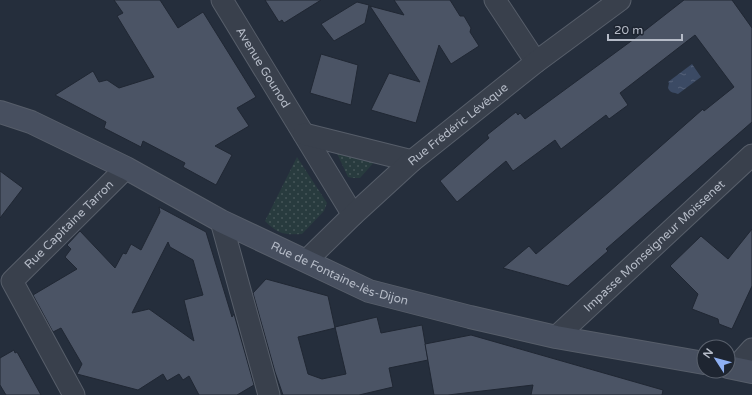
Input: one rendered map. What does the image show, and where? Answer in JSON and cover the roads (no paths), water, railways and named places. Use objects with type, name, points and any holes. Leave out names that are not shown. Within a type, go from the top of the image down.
[{"type":"street","name":"Avenue Gounod","points":[[222,0],[353,215]]},
{"type":"street","points":[[495,0],[536,62]]},
{"type":"street","name":"Rue Frédéric Lévêque","points":[[307,260],[353,215],[412,162],[536,62],[620,0]]},
{"type":"street","name":"Rue de Fontaine-lès-Dijon","points":[[0,112],[31,122],[126,168],[221,221],[307,260],[336,276],[369,291],[556,337],[696,362]]},
{"type":"street","points":[[304,134],[412,162]]},
{"type":"street","name":"Impasse Monseigneur Moissenet","points":[[556,337],[752,155]]},
{"type":"street","name":"Rue Capitaine Tarron","points":[[74,395],[6,287],[126,168]]},
{"type":"street","points":[[221,221],[268,395]]},
{"type":"street","points":[[738,369],[752,349]]},
{"type":"water","points":[[692,64],[701,77],[678,94],[670,91],[668,88],[668,82]]}]
